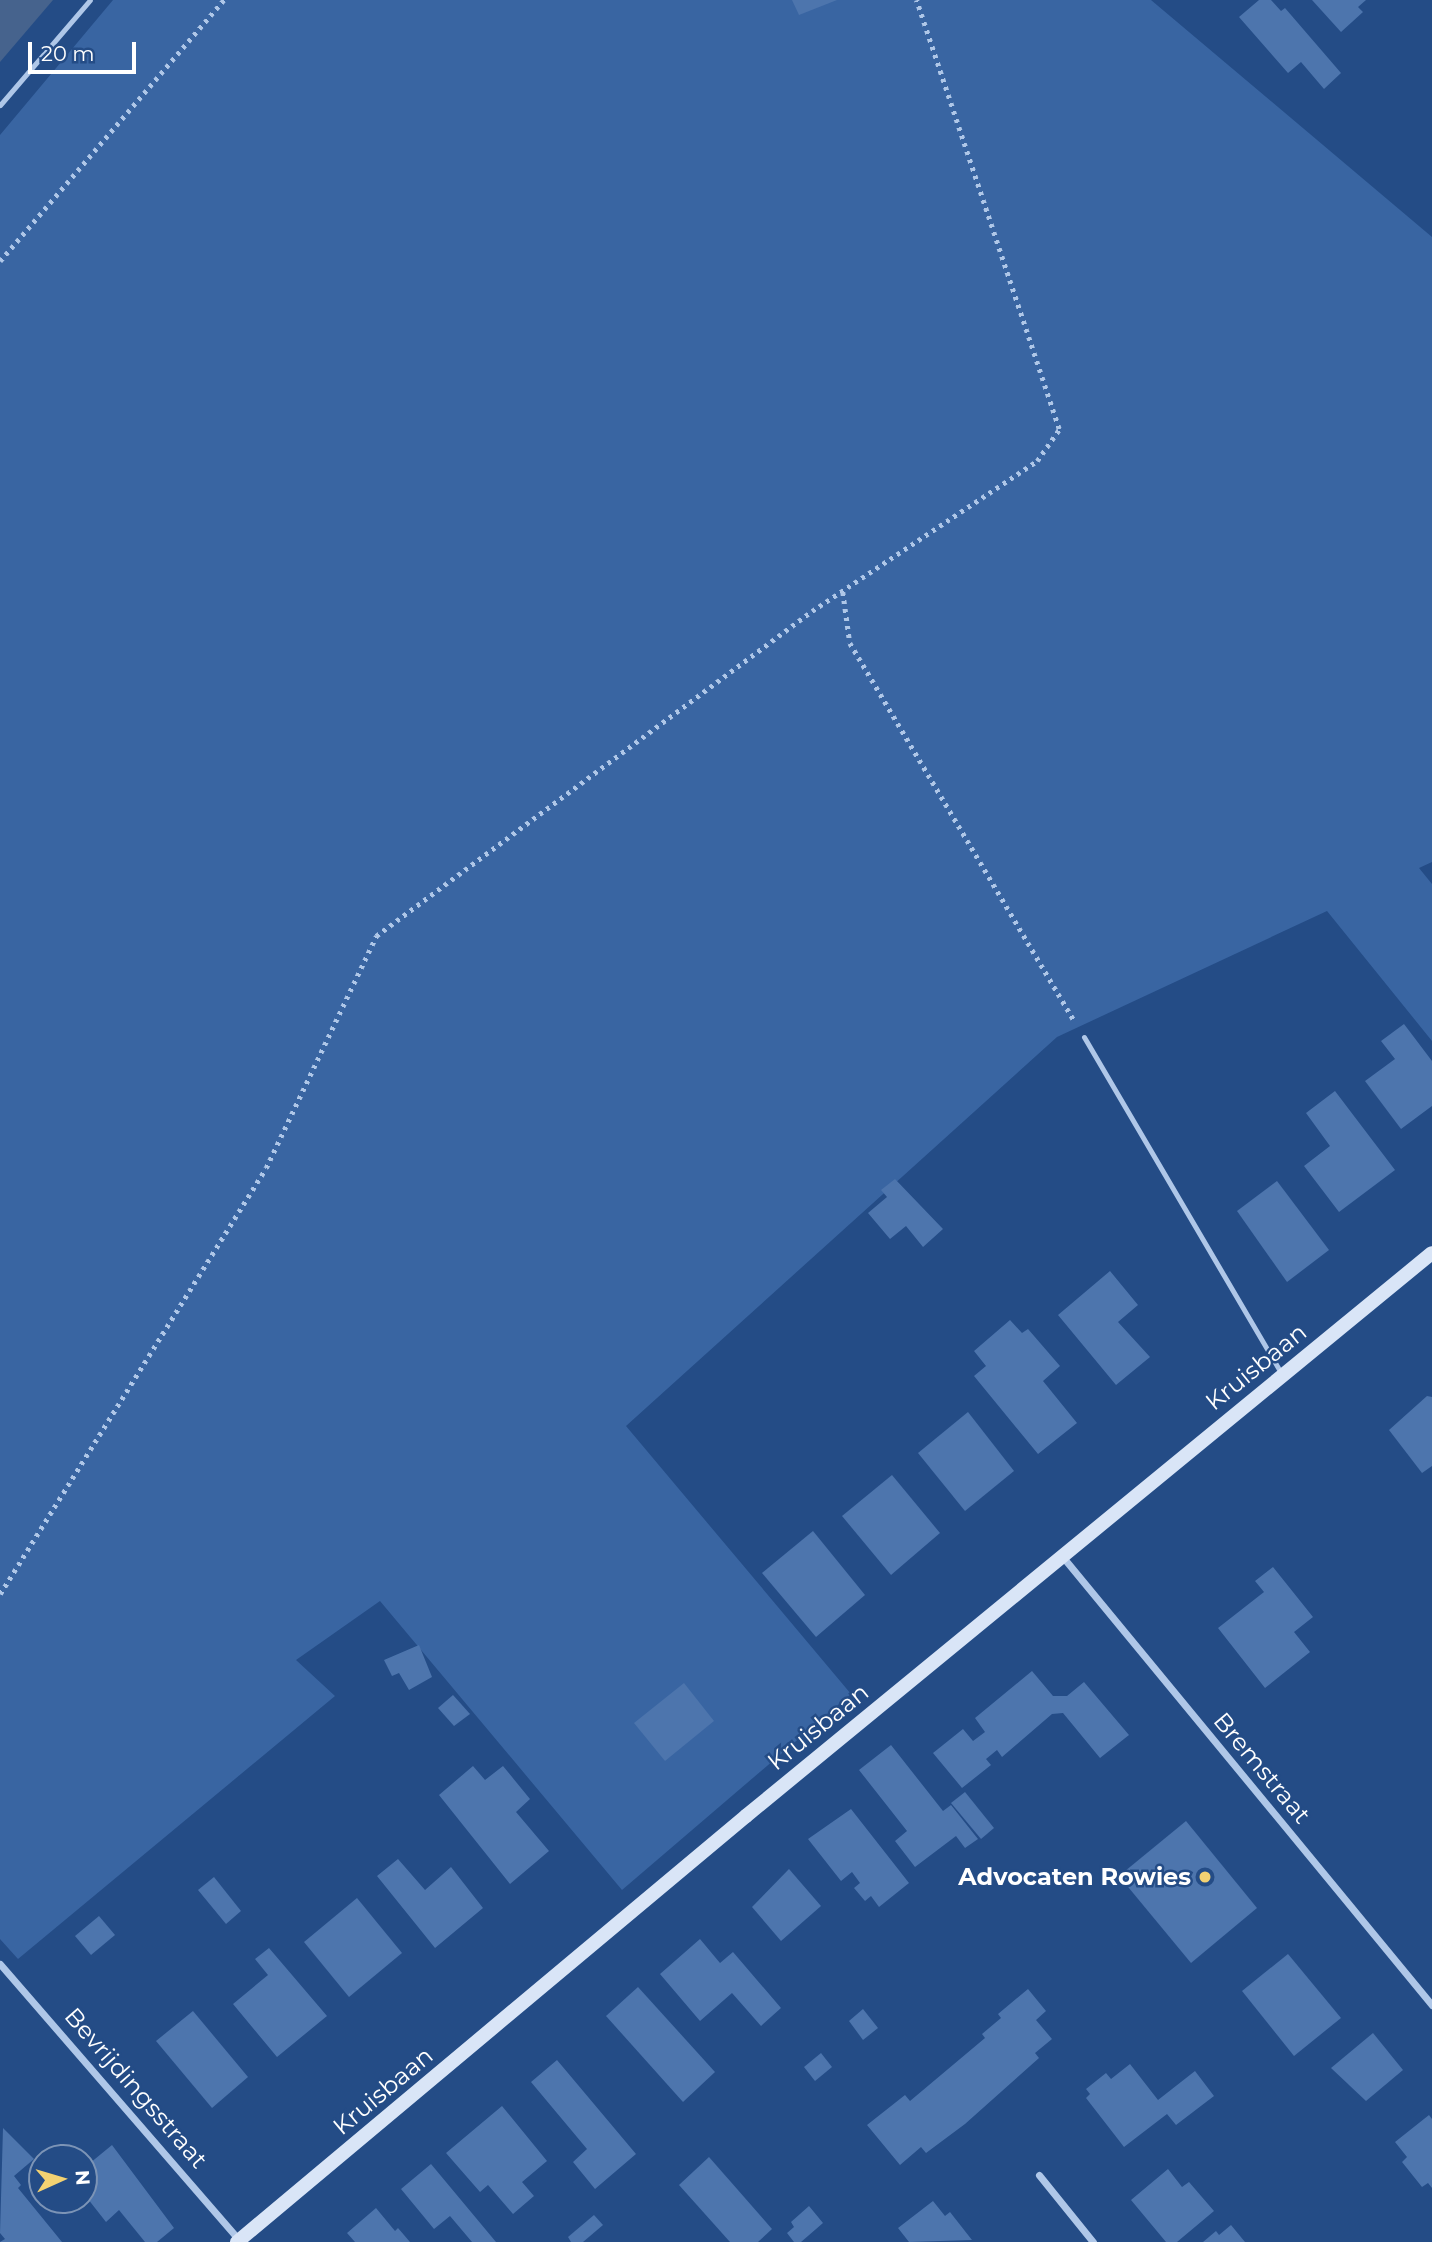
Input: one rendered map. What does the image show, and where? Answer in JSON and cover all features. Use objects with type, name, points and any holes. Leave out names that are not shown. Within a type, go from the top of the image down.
[{"type":"street","name":"Kruisbaan","points":[[239,2241],[1062,1556],[1432,1253]]},
{"type":"street","name":"Bremstraat","points":[[1062,1556],[1432,2005]]},
{"type":"street","name":"Bevrijdingsstraat","points":[[0,1964],[239,2241]]},
{"type":"street","points":[[1039,2175],[1093,2242]]},
{"type":"lane","points":[[0,106],[90,0]]},
{"type":"lane","points":[[1084,1037],[1282,1374]]},
{"type":"path","points":[[0,261],[224,0]]},
{"type":"path","points":[[0,1594],[266,1168],[376,936],[812,611],[1037,461],[1059,429],[916,0]]},
{"type":"path","points":[[843,592],[850,643],[1084,1037]]},
{"type":"shaded area","points":[[0,0],[53,0],[0,62]]},
{"type":"shaded area","points":[[113,0],[1151,0],[1432,237],[1432,862],[1419,868],[1432,884],[1432,1041],[1327,911],[1057,1037],[626,1426],[851,1694],[622,1890],[380,1601],[296,1660],[335,1696],[18,1959],[0,1939],[0,135]]},
{"type":"building","points":[[792,0],[837,0],[799,15]]},
{"type":"building","points":[[1259,0],[1271,0],[1281,11],[1285,8],[1341,73],[1324,89],[1301,62],[1288,73],[1239,17]]},
{"type":"building","points":[[1312,0],[1366,0],[1358,7],[1363,12],[1341,32]]},
{"type":"building","points":[[1404,1024],[1432,1061],[1432,1106],[1401,1129],[1365,1081],[1395,1059],[1381,1041]]},
{"type":"building","points":[[1335,1091],[1395,1170],[1339,1212],[1304,1166],[1330,1146],[1306,1113]]},
{"type":"building","points":[[895,1179],[943,1229],[923,1247],[906,1226],[890,1239],[868,1213],[887,1197],[881,1190]]},
{"type":"building","points":[[1277,1181],[1329,1250],[1287,1282],[1237,1211]]},
{"type":"building","points":[[1110,1271],[1138,1305],[1118,1322],[1150,1357],[1116,1385],[1058,1315]]},
{"type":"building","points":[[1010,1320],[1022,1333],[1028,1329],[1060,1366],[1043,1381],[1077,1423],[1038,1454],[974,1376],[986,1366],[974,1351]]},
{"type":"building","points":[[1427,1396],[1432,1397],[1432,1466],[1422,1473],[1389,1430]]},
{"type":"building","points":[[968,1412],[1014,1471],[965,1511],[918,1453]]},
{"type":"building","points":[[892,1475],[940,1533],[891,1575],[842,1516]]},
{"type":"building","points":[[813,1531],[865,1595],[816,1637],[762,1573]]},
{"type":"building","points":[[1273,1567],[1313,1617],[1294,1632],[1310,1652],[1265,1688],[1218,1628],[1264,1592],[1255,1581]]},
{"type":"building","points":[[419,1645],[432,1677],[409,1690],[399,1673],[392,1676],[384,1660]]},
{"type":"building","points":[[1032,1671],[1053,1696],[1067,1696],[1084,1682],[1129,1735],[1100,1758],[1063,1713],[1052,1714],[1002,1757],[997,1750],[986,1759],[991,1765],[962,1788],[933,1753],[963,1729],[973,1741],[985,1732],[975,1718]]},
{"type":"building","points":[[684,1683],[714,1721],[665,1761],[634,1723]]},
{"type":"building","points":[[453,1695],[470,1714],[454,1726],[438,1708]]},
{"type":"building","points":[[891,1745],[943,1811],[951,1805],[978,1839],[965,1848],[956,1836],[915,1867],[895,1841],[907,1831],[859,1770]]},
{"type":"building","points":[[473,1766],[485,1780],[503,1766],[530,1799],[516,1812],[549,1851],[510,1884],[439,1795]]},
{"type":"building","points":[[965,1792],[994,1828],[981,1839],[951,1803]]},
{"type":"building","points":[[851,1809],[909,1883],[879,1907],[871,1896],[865,1901],[854,1888],[860,1883],[852,1872],[841,1881],[808,1839]]},
{"type":"building","points":[[1186,1821],[1257,1908],[1191,1963],[1119,1876]]},
{"type":"building","points":[[398,1859],[425,1890],[451,1867],[483,1908],[435,1948],[377,1876]]},
{"type":"building","points":[[789,1869],[821,1906],[781,1941],[752,1907]]},
{"type":"building","points":[[214,1877],[241,1911],[226,1924],[198,1890]]},
{"type":"building","points":[[357,1898],[402,1953],[349,1997],[304,1942]]},
{"type":"building","points":[[99,1916],[115,1935],[91,1955],[75,1936]]},
{"type":"building","points":[[700,1939],[720,1963],[733,1952],[781,2008],[761,2026],[732,1993],[700,2021],[660,1974]]},
{"type":"building","points":[[269,1948],[327,2016],[277,2057],[233,2004],[268,1975],[255,1959]]},
{"type":"building","points":[[1288,1954],[1341,2018],[1294,2056],[1242,1991]]},
{"type":"building","points":[[638,1987],[715,2072],[683,2102],[606,2016]]},
{"type":"building","points":[[1028,1989],[1046,2011],[1036,2020],[1052,2039],[1035,2053],[1039,2058],[965,2124],[926,2153],[921,2147],[900,2165],[867,2125],[905,2095],[910,2101],[985,2038],[982,2034],[1001,2018],[998,2014]]},
{"type":"building","points":[[863,2009],[878,2028],[863,2040],[849,2021]]},
{"type":"building","points":[[193,2011],[248,2077],[212,2108],[156,2041]]},
{"type":"building","points":[[1373,2033],[1403,2070],[1366,2101],[1331,2068]]},
{"type":"building","points":[[821,2053],[832,2067],[815,2081],[804,2067]]},
{"type":"building","points":[[557,2060],[636,2154],[595,2189],[573,2162],[587,2149],[531,2082]]},
{"type":"building","points":[[1130,2064],[1158,2100],[1195,2071],[1214,2096],[1176,2125],[1167,2114],[1124,2147],[1086,2098],[1090,2094],[1086,2089],[1106,2073],[1111,2079]]},
{"type":"building","points":[[502,2106],[547,2161],[522,2182],[534,2196],[513,2214],[488,2185],[480,2192],[446,2153]]},
{"type":"building","points":[[1429,2115],[1432,2119],[1432,2188],[1428,2183],[1422,2187],[1402,2162],[1407,2157],[1395,2142]]},
{"type":"building","points":[[3,2128],[28,2153],[28,2164],[14,2176],[21,2185],[18,2188],[28,2200],[28,2214],[39,2214],[62,2242],[0,2242],[5,2239],[0,2233]]},
{"type":"building","points":[[112,2145],[174,2228],[157,2242],[145,2242],[119,2210],[106,2222],[98,2212],[98,2156]]},
{"type":"building","points":[[709,2157],[772,2229],[758,2242],[730,2242],[679,2185]]},
{"type":"building","points":[[431,2164],[496,2242],[472,2242],[450,2216],[434,2229],[401,2189]]},
{"type":"building","points":[[1168,2169],[1182,2187],[1189,2182],[1214,2211],[1177,2242],[1166,2242],[1131,2200]]},
{"type":"building","points":[[933,2201],[945,2216],[950,2212],[972,2240],[909,2242],[898,2228]]},
{"type":"building","points":[[809,2206],[823,2223],[801,2242],[794,2242],[787,2233],[794,2227],[791,2222]]},
{"type":"building","points":[[376,2208],[395,2231],[398,2228],[410,2242],[355,2242],[347,2233]]},
{"type":"building","points":[[594,2215],[603,2225],[583,2242],[571,2242],[568,2237]]},
{"type":"building","points":[[1231,2225],[1245,2242],[1203,2242],[1216,2231],[1219,2235]]},
{"type":"place","name":"Advocaten Rowies","points":[[1205,1877]]}]
